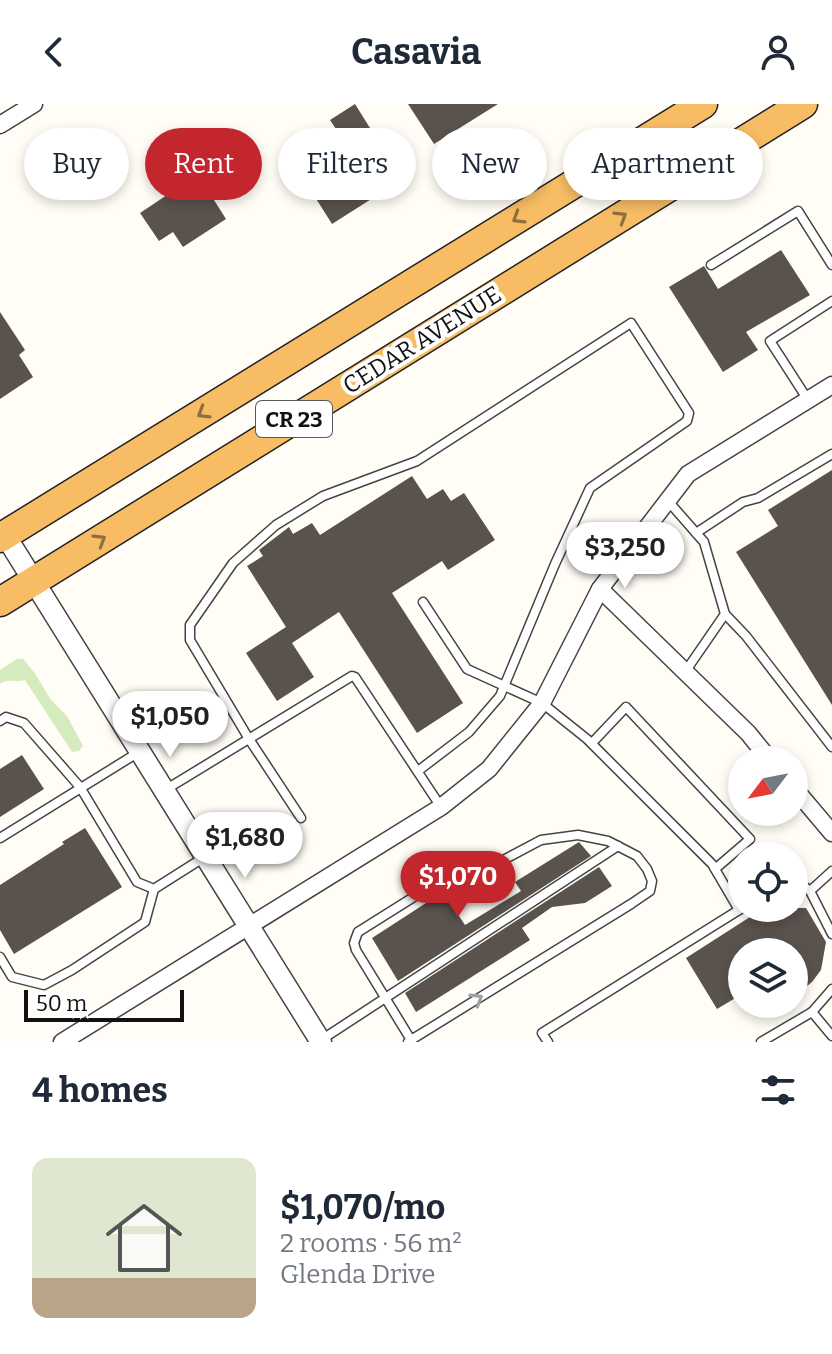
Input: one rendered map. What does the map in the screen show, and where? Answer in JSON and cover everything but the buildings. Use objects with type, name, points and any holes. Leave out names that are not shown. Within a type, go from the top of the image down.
[{"type":"highway","name":"CR 23","points":[[2,534],[703,104]]},
{"type":"highway","name":"CEDAR AVENUE","points":[[0,602],[803,104]]},
{"type":"street","points":[[0,125],[34,104]]},
{"type":"street","points":[[62,1042],[441,807],[489,769],[542,703],[600,589],[688,474],[832,385]]},
{"type":"street","points":[[2,534],[320,1041]]},
{"type":"street","points":[[600,589],[759,746]]},
{"type":"street","points":[[808,805],[832,833]]},
{"type":"lane","points":[[711,265],[798,211],[832,265]]},
{"type":"lane","points":[[808,400],[770,341],[832,301]]},
{"type":"lane","points":[[301,818],[190,640],[190,625],[233,563],[276,525],[323,496],[417,461],[631,323],[689,417],[590,488],[500,696],[469,732],[418,771]]},
{"type":"lane","points":[[696,533],[743,502],[758,498],[832,454]]},
{"type":"lane","points":[[668,501],[704,542],[725,614],[746,636],[832,747]]},
{"type":"lane","points":[[423,602],[467,669],[542,703],[592,743],[715,869],[728,890]]},
{"type":"lane","points":[[685,672],[725,614]]},
{"type":"lane","points":[[164,790],[352,676],[441,807]]},
{"type":"lane","points":[[592,743],[626,707],[750,839],[715,869]]},
{"type":"lane","points":[[0,721],[6,717],[24,723],[80,787],[137,882],[154,889]]},
{"type":"lane","points":[[0,838],[139,752]]},
{"type":"lane","points":[[578,835],[608,841],[637,856],[647,869],[652,881],[650,891],[410,1041],[385,1000],[356,950],[354,943],[358,932],[436,883],[464,881],[541,840],[578,835]]},
{"type":"lane","points":[[320,1041],[618,846]]},
{"type":"lane","points":[[0,957],[12,977],[44,985],[145,922],[154,889],[205,857]]},
{"type":"lane","points":[[832,871],[810,891],[832,934]]},
{"type":"lane","points":[[548,1042],[542,1033],[728,917]]},
{"type":"lane","points":[[761,1042],[812,1012],[832,989]]},
{"type":"lane","points":[[812,1012],[832,1036]]},
{"type":"green space","points":[[17,659],[23,659],[51,700],[67,716],[83,746],[79,751],[72,752],[25,680],[0,684],[0,670]]}]
